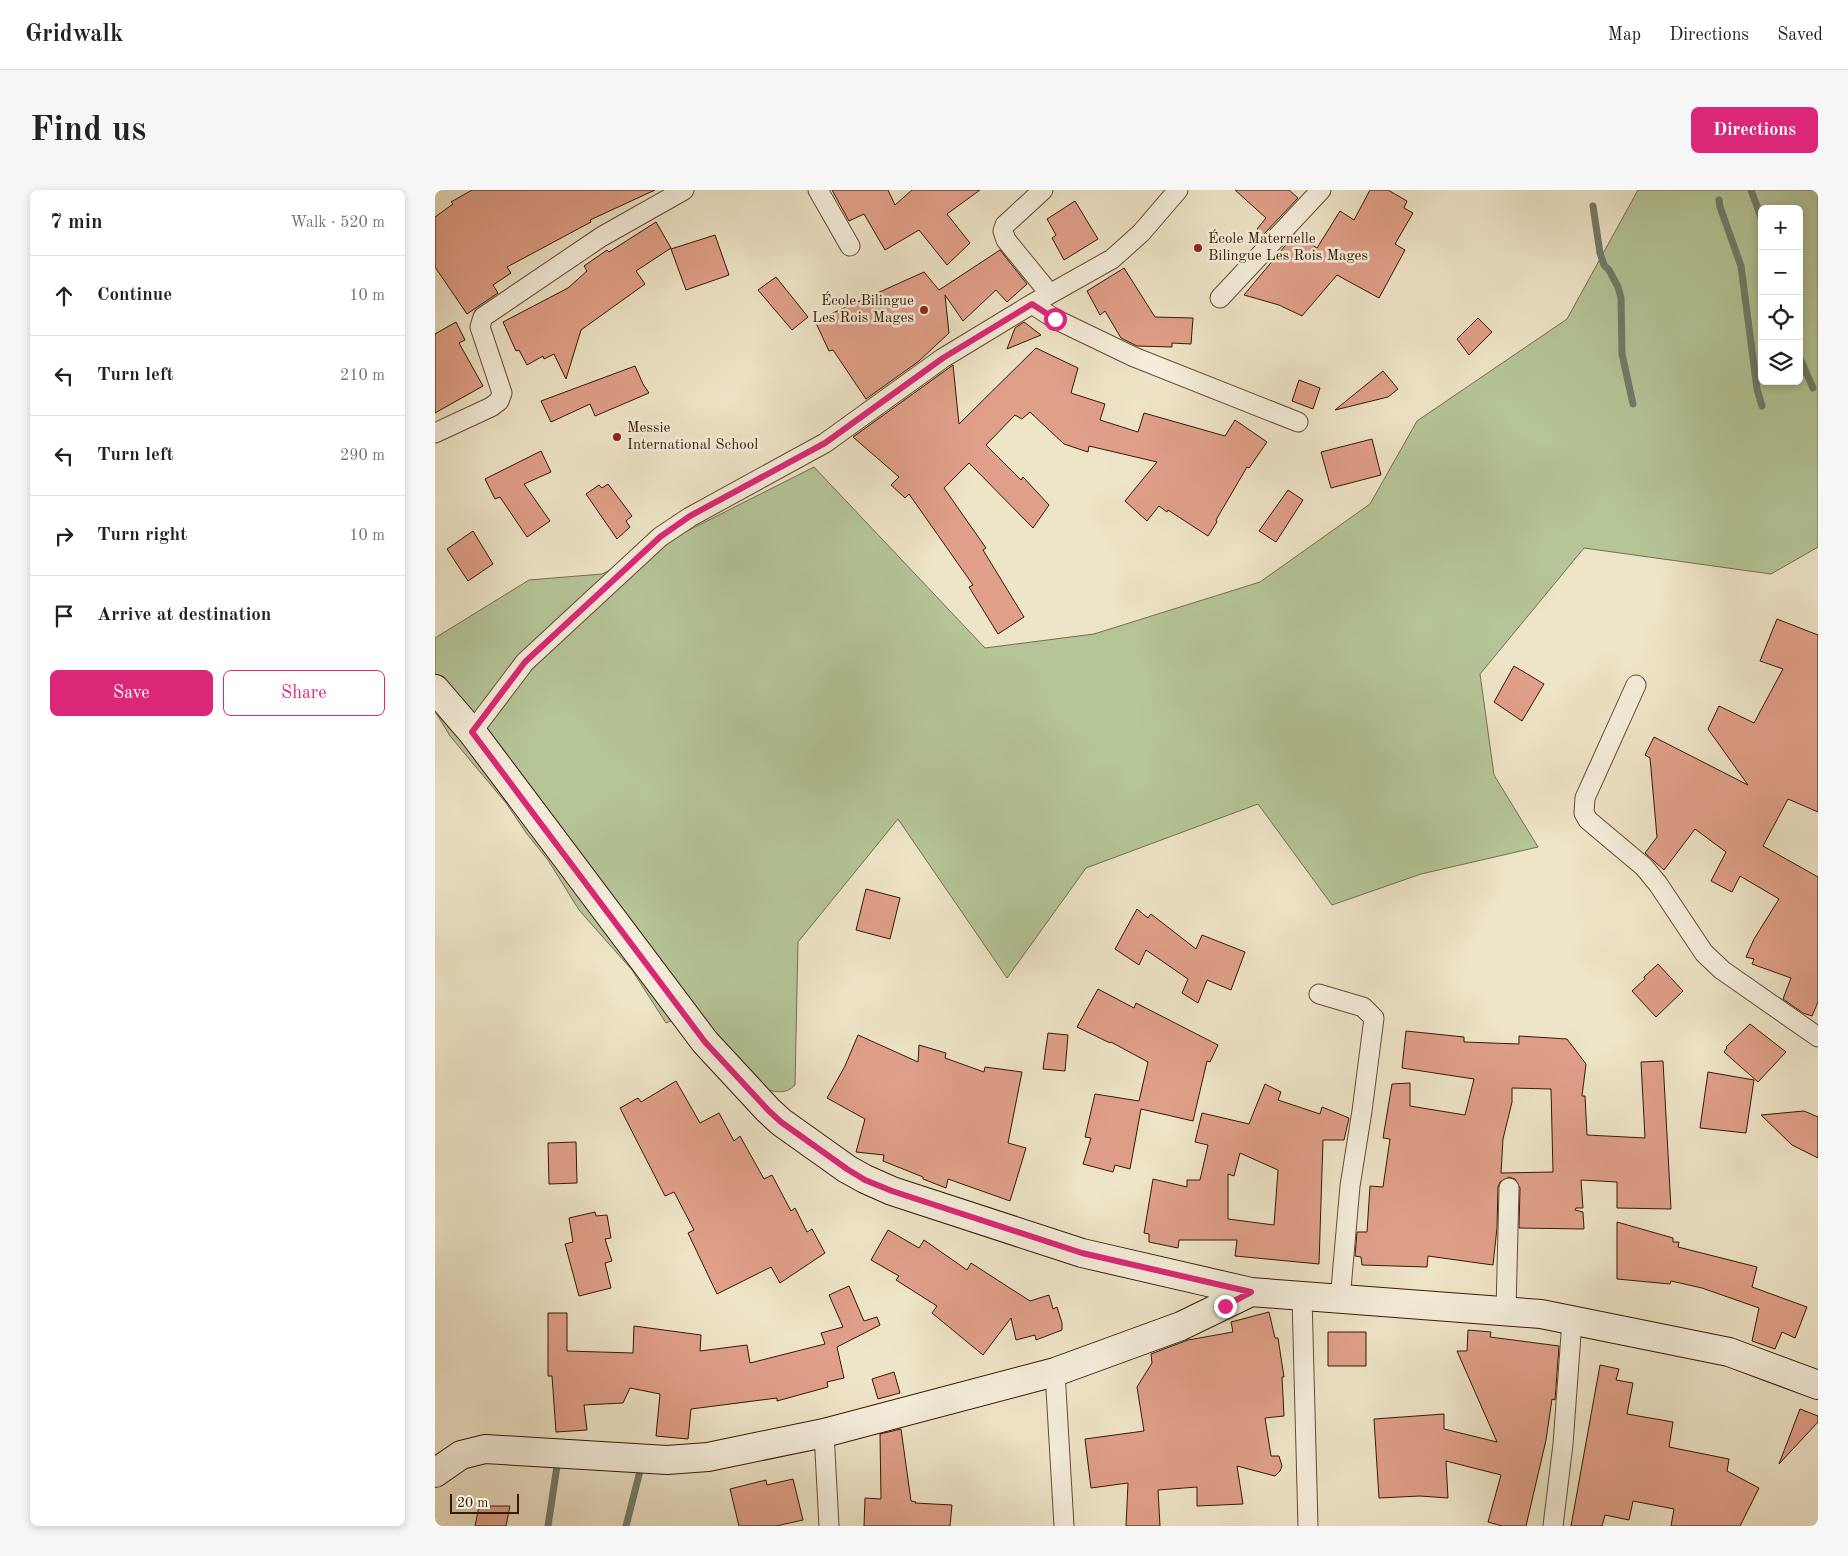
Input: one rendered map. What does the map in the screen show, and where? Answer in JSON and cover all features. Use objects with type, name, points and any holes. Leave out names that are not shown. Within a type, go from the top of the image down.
[{"type":"main road","points":[[435,689],[472,732],[705,1042],[768,1110],[847,1169],[865,1180],[892,1191],[1082,1253],[1251,1292],[1541,1314],[1729,1352],[1818,1384]]},
{"type":"main road","points":[[435,1473],[461,1455],[485,1449],[667,1460],[708,1457],[824,1433],[1055,1372],[1181,1326],[1251,1292]]},
{"type":"street","points":[[435,434],[491,407],[499,401],[502,393],[480,327],[483,317],[601,237],[684,190]]},
{"type":"street","points":[[819,190],[850,246]]},
{"type":"street","points":[[1043,190],[1005,225],[1003,231],[1006,240],[1050,294]]},
{"type":"street","points":[[472,732],[525,662],[660,537],[690,516],[825,443],[943,358],[1032,304],[1112,259],[1127,246],[1177,190]]},
{"type":"street","points":[[1220,298],[1321,190]]},
{"type":"street","points":[[1032,304],[1055,319],[1134,357],[1298,422]]},
{"type":"street","points":[[1636,685],[1585,798],[1584,813],[1588,820],[1644,867],[1658,884],[1703,953],[1722,970],[1818,1037]]},
{"type":"street","points":[[1319,994],[1363,1008],[1374,1018],[1350,1186],[1340,1300]]},
{"type":"street","points":[[1506,1311],[1509,1188]]},
{"type":"street","points":[[1301,1297],[1308,1526]]},
{"type":"street","points":[[1553,1526],[1562,1460],[1572,1320]]},
{"type":"street","points":[[1055,1372],[1064,1526]]},
{"type":"street","points":[[824,1433],[829,1526]]},
{"type":"green space","points":[[1638,190],[1818,190],[1818,547],[1771,574],[1584,548],[1480,674],[1494,775],[1538,847],[1421,874],[1332,905],[1258,804],[1086,868],[1007,978],[898,819],[798,942],[795,1085],[782,1092],[766,1090],[691,1012],[666,1023],[632,970],[579,910],[548,860],[506,803],[450,736],[435,711],[435,638],[529,580],[602,574],[814,467],[985,648],[1094,634],[1260,582],[1370,504],[1417,421],[1567,319]]},
{"type":"building","points":[[472,190],[655,190],[590,220],[591,222],[507,267],[511,273],[493,285],[498,293],[467,314],[435,267],[435,217],[453,204],[451,202]]},
{"type":"building","points":[[832,190],[888,190],[895,205],[912,190],[980,190],[947,214],[970,243],[947,265],[919,230],[885,250],[864,214],[849,221]]},
{"type":"building","points":[[1235,190],[1289,190],[1298,198],[1263,235],[1257,229],[1266,218]]},
{"type":"building","points":[[1370,190],[1388,190],[1407,201],[1404,208],[1413,213],[1395,244],[1405,250],[1379,298],[1337,275],[1302,316],[1279,305],[1244,295],[1295,234],[1317,248],[1340,211],[1354,220]]},
{"type":"building","points":[[1075,201],[1098,239],[1064,260],[1052,238],[1056,235],[1047,219]]},
{"type":"building","points":[[656,222],[671,248],[636,271],[645,284],[581,330],[566,379],[554,354],[544,359],[543,356],[527,365],[519,350],[516,351],[503,322],[568,288],[587,271],[584,266],[607,250],[609,252]]},
{"type":"building","points":[[715,235],[729,275],[686,290],[671,249]]},
{"type":"building","name":"École Bilingue Les Rois Mages","points":[[1000,250],[1027,284],[1007,302],[996,290],[963,321],[945,295],[949,333],[919,361],[866,399],[833,350],[829,351],[815,321],[924,272],[939,290]]},
{"type":"building","points":[[1124,268],[1155,317],[1193,318],[1191,344],[1172,343],[1172,347],[1137,346],[1121,338],[1105,311],[1100,315],[1087,291]]},
{"type":"building","points":[[776,277],[808,317],[792,330],[758,290]]},
{"type":"building","points":[[1478,318],[1492,332],[1469,355],[1457,339]]},
{"type":"building","points":[[456,322],[465,340],[459,343],[483,386],[435,413],[435,334]]},
{"type":"building","points":[[1024,322],[1041,335],[1007,349],[1015,328]]},
{"type":"building","points":[[1036,348],[1078,368],[1071,393],[1105,404],[1100,420],[1138,432],[1144,413],[1225,436],[1235,420],[1267,442],[1249,468],[1247,467],[1208,536],[1159,506],[1147,521],[1125,501],[1157,462],[1089,446],[1088,452],[1064,444],[1030,412],[1022,419],[1015,415],[986,445],[1021,480],[1023,477],[1049,505],[1033,528],[969,463],[944,488],[986,548],[983,550],[1024,617],[998,634],[969,587],[973,585],[909,494],[905,498],[891,485],[899,477],[853,437],[953,365],[959,424]]},
{"type":"building","points":[[635,366],[649,393],[595,416],[590,404],[551,422],[541,401]]},
{"type":"building","points":[[1383,371],[1398,389],[1388,397],[1335,410]]},
{"type":"building","points":[[1299,380],[1320,388],[1313,409],[1292,401]]},
{"type":"building","points":[[1372,439],[1381,475],[1331,488],[1321,452]]},
{"type":"building","points":[[541,451],[551,472],[524,484],[550,521],[527,537],[500,497],[495,499],[485,479]]},
{"type":"building","points":[[608,484],[632,516],[626,521],[630,527],[617,539],[586,494],[599,485],[602,488]]},
{"type":"building","points":[[1288,490],[1303,500],[1276,542],[1259,531]]},
{"type":"building","points":[[473,531],[493,564],[468,581],[447,549]]},
{"type":"building","points":[[1777,619],[1818,635],[1818,812],[1788,799],[1763,846],[1818,877],[1818,1002],[1812,1016],[1803,1013],[1783,999],[1791,978],[1752,964],[1754,959],[1746,957],[1754,939],[1779,899],[1740,876],[1732,892],[1711,881],[1726,852],[1695,829],[1664,870],[1645,853],[1657,837],[1650,758],[1645,755],[1654,737],[1748,785],[1708,729],[1719,706],[1754,723],[1783,669],[1760,661]]},
{"type":"building","points":[[1514,666],[1544,684],[1522,721],[1494,702]]},
{"type":"building","points":[[866,889],[900,898],[890,939],[856,930]]},
{"type":"building","points":[[1137,909],[1148,918],[1151,914],[1196,949],[1202,935],[1245,952],[1231,990],[1207,980],[1198,1003],[1182,993],[1188,979],[1146,950],[1139,965],[1115,949]]},
{"type":"building","points":[[1658,964],[1683,991],[1656,1017],[1632,991]]},
{"type":"building","points":[[1098,989],[1134,1008],[1136,1003],[1218,1045],[1210,1062],[1207,1061],[1193,1121],[1141,1109],[1130,1169],[1115,1165],[1113,1172],[1083,1164],[1091,1138],[1085,1137],[1095,1094],[1139,1101],[1148,1062],[1111,1042],[1077,1027]]},
{"type":"building","points":[[1750,1024],[1786,1052],[1758,1082],[1724,1052],[1726,1047]]},
{"type":"building","points":[[1406,1031],[1464,1037],[1464,1042],[1519,1044],[1519,1036],[1567,1039],[1586,1064],[1582,1096],[1585,1096],[1587,1135],[1645,1138],[1641,1062],[1663,1061],[1671,1209],[1617,1208],[1617,1182],[1581,1180],[1583,1208],[1576,1208],[1575,1210],[1583,1212],[1584,1229],[1519,1228],[1520,1188],[1515,1179],[1509,1177],[1500,1182],[1498,1187],[1497,1228],[1493,1265],[1428,1256],[1427,1267],[1362,1265],[1361,1257],[1355,1256],[1357,1232],[1367,1232],[1370,1186],[1383,1187],[1390,1139],[1383,1138],[1392,1084],[1410,1083],[1410,1106],[1465,1115],[1474,1079],[1402,1068]],"holes":[[[1512,1088],[1551,1089],[1553,1172],[1501,1173],[1503,1139],[1512,1102]]]},
{"type":"building","points":[[1048,1033],[1068,1035],[1065,1071],[1043,1069]]},
{"type":"building","points":[[858,1035],[918,1062],[919,1045],[946,1053],[945,1058],[984,1072],[985,1067],[1022,1072],[1008,1143],[1026,1148],[1010,1201],[948,1179],[946,1188],[883,1161],[884,1155],[856,1152],[865,1119],[827,1098],[845,1066]]},
{"type":"building","points":[[1708,1072],[1754,1080],[1746,1133],[1700,1128]]},
{"type":"building","points":[[676,1081],[700,1123],[719,1113],[734,1141],[740,1136],[764,1179],[772,1175],[791,1211],[795,1208],[807,1232],[812,1229],[825,1253],[780,1283],[771,1267],[717,1294],[688,1233],[694,1230],[674,1192],[665,1196],[620,1108],[638,1098],[641,1102]]},
{"type":"building","points":[[1265,1084],[1281,1092],[1278,1100],[1320,1114],[1322,1107],[1349,1118],[1344,1140],[1323,1140],[1319,1264],[1235,1256],[1237,1240],[1179,1240],[1178,1248],[1149,1242],[1149,1234],[1144,1233],[1153,1179],[1187,1187],[1187,1180],[1200,1180],[1208,1145],[1195,1142],[1202,1113],[1249,1124]],"holes":[[[1240,1153],[1278,1170],[1274,1225],[1228,1219],[1228,1174],[1234,1176]]]},
{"type":"building","points":[[1804,1111],[1818,1117],[1818,1158],[1792,1145],[1761,1115]]},
{"type":"building","points":[[576,1142],[577,1183],[549,1184],[548,1143]]},
{"type":"building","points":[[595,1212],[596,1216],[607,1215],[611,1238],[605,1239],[612,1261],[605,1263],[611,1288],[579,1296],[565,1244],[573,1242],[569,1218]]},
{"type":"building","points":[[1617,1222],[1673,1238],[1673,1242],[1679,1242],[1678,1247],[1757,1267],[1752,1287],[1807,1307],[1795,1338],[1782,1332],[1775,1349],[1752,1341],[1759,1308],[1702,1288],[1671,1281],[1670,1284],[1617,1279]]},
{"type":"building","points":[[888,1230],[919,1248],[924,1240],[967,1270],[971,1263],[1030,1301],[1049,1295],[1053,1309],[1057,1307],[1062,1330],[1036,1340],[1035,1335],[1016,1340],[1011,1318],[983,1355],[932,1313],[937,1306],[896,1280],[899,1276],[871,1260]]},
{"type":"building","points":[[849,1286],[864,1321],[877,1317],[880,1325],[837,1347],[844,1378],[827,1382],[828,1387],[777,1401],[777,1398],[691,1409],[688,1439],[656,1436],[660,1394],[630,1388],[623,1403],[584,1405],[587,1430],[556,1432],[552,1376],[548,1376],[548,1313],[567,1313],[567,1351],[633,1353],[634,1326],[701,1335],[700,1351],[747,1345],[750,1363],[825,1344],[821,1333],[843,1327],[829,1295]]},
{"type":"building","points":[[1269,1312],[1275,1338],[1278,1338],[1284,1377],[1282,1377],[1284,1416],[1265,1418],[1271,1456],[1279,1456],[1282,1466],[1280,1471],[1275,1476],[1237,1466],[1243,1504],[1197,1506],[1197,1487],[1158,1490],[1160,1526],[1126,1526],[1128,1483],[1091,1488],[1085,1439],[1144,1431],[1137,1387],[1152,1363],[1151,1354],[1188,1340],[1233,1332],[1231,1322]]},
{"type":"building","points":[[1468,1330],[1491,1332],[1490,1337],[1559,1346],[1555,1400],[1552,1399],[1546,1440],[1526,1526],[1502,1526],[1488,1522],[1501,1475],[1446,1461],[1448,1498],[1420,1496],[1379,1498],[1374,1419],[1444,1414],[1444,1429],[1497,1442],[1457,1351],[1467,1351]]},
{"type":"building","points":[[1328,1332],[1366,1332],[1366,1366],[1328,1366]]},
{"type":"building","points":[[1600,1365],[1619,1369],[1616,1380],[1633,1383],[1627,1414],[1673,1422],[1669,1447],[1729,1459],[1727,1471],[1759,1488],[1740,1526],[1671,1526],[1674,1509],[1633,1501],[1629,1520],[1605,1515],[1602,1526],[1571,1526]]},
{"type":"building","points":[[894,1372],[900,1393],[878,1399],[872,1379]]},
{"type":"building","points":[[1800,1409],[1818,1416],[1818,1422],[1779,1464]]},
{"type":"building","points":[[901,1429],[911,1501],[915,1503],[952,1505],[950,1526],[864,1526],[865,1498],[881,1499],[880,1434]]},
{"type":"building","points":[[793,1479],[803,1520],[776,1526],[739,1526],[730,1489],[766,1480],[767,1485]]},
{"type":"building","points":[[479,1506],[510,1506],[506,1526],[475,1526]]},
{"type":"waterway","points":[[1751,190],[1758,209]]},
{"type":"waterway","points":[[1719,200],[1741,266],[1757,389],[1762,406]]},
{"type":"waterway","points":[[1593,206],[1600,253],[1604,265],[1609,270],[1618,287],[1621,298],[1622,354],[1633,404]]},
{"type":"waterway","points":[[1803,365],[1813,388]]},
{"type":"waterway","points":[[548,1526],[557,1466]]},
{"type":"waterway","points":[[626,1526],[640,1471]]},
{"type":"place","name":"École Maternelle Bilingue Les Rois Mages","points":[[1198,248]]},
{"type":"place","name":"École Bilingue Les Rois Mages","points":[[924,310]]},
{"type":"place","name":"Messie International School","points":[[617,437]]},
{"type":"route","points":[[1055,319],[1032,304],[943,358],[825,443],[690,516],[660,537],[525,662],[472,732],[705,1042],[781,1122],[847,1169],[865,1180],[892,1191],[1082,1253],[1251,1292],[1225,1306]]}]
